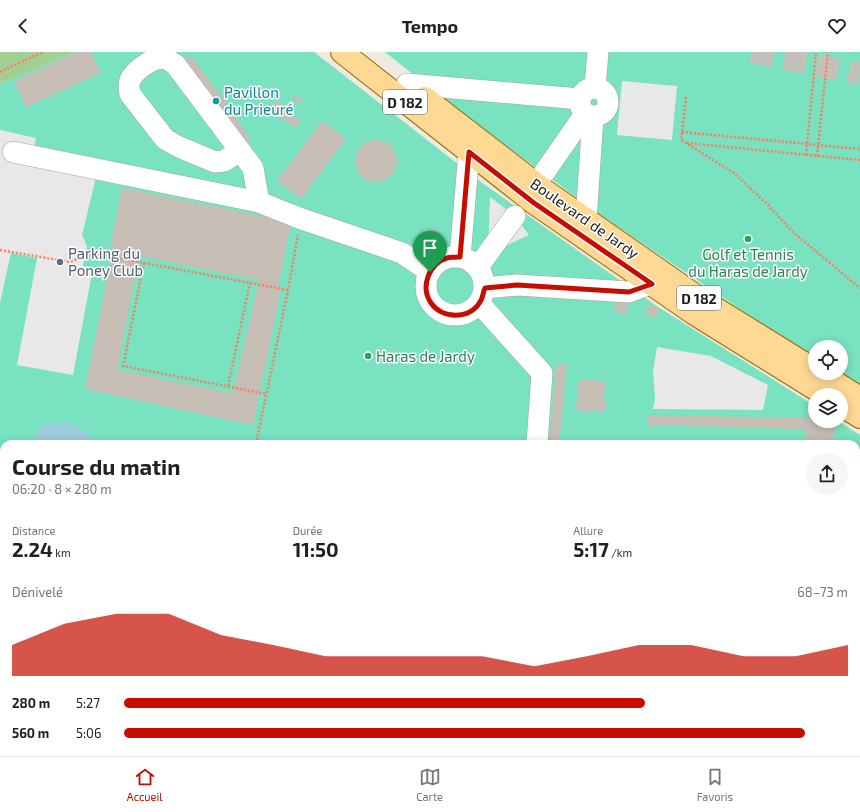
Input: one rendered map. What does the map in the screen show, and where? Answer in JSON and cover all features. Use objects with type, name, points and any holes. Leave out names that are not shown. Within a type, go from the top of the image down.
[{"type":"main road","name":"Boulevard de Jardy","points":[[342,52],[534,203],[693,313],[814,388]]},
{"type":"main road","name":"Boulevard de Jardy","points":[[365,52],[544,190],[586,220],[702,300],[808,366]]},
{"type":"main road","points":[[831,380],[860,398]]},
{"type":"main road","points":[[848,409],[860,417]]},
{"type":"lane","points":[[586,220],[588,104],[598,52]]},
{"type":"lane","points":[[240,151],[224,161],[215,162],[177,146],[165,139],[130,94],[128,87],[131,78],[146,63],[156,59],[166,58],[175,64],[253,168],[259,202]]},
{"type":"lane","points":[[407,84],[588,104]]},
{"type":"lane","points":[[544,173],[588,104]]},
{"type":"lane","points":[[13,152],[259,202],[299,218],[402,253],[430,272]]},
{"type":"lane","points":[[460,257],[469,152]]},
{"type":"lane","points":[[478,268],[515,216]]},
{"type":"lane","points":[[460,257],[470,261],[478,268],[484,278],[482,296],[472,310],[463,315],[452,316],[440,312],[431,303],[427,294],[426,281],[430,272],[438,262],[448,258],[460,257]]},
{"type":"lane","points":[[482,296],[517,285],[629,292],[652,284]]},
{"type":"lane","points":[[482,296],[542,374],[537,440]]},
{"type":"path","points":[[0,72],[43,52]]},
{"type":"path","points":[[806,155],[816,52]]},
{"type":"path","points":[[817,156],[828,52]]},
{"type":"path","points":[[686,97],[681,140],[734,173],[769,206],[794,233],[860,288]]},
{"type":"path","points":[[682,132],[860,150]]},
{"type":"path","points":[[686,143],[860,160]]},
{"type":"path","points":[[257,440],[288,290],[297,240],[299,218]]},
{"type":"path","points":[[0,250],[70,262],[91,253],[288,290]]},
{"type":"path","points":[[144,263],[124,366],[266,394]]},
{"type":"path","points":[[228,386],[250,283]]},
{"type":"green space","points":[[0,52],[75,52],[0,84]]},
{"type":"green space","name":"Haras de Jardy","points":[[75,52],[314,52],[481,182],[581,253],[658,307],[808,402],[808,428],[848,427],[860,435],[860,440],[0,440],[0,84]]},
{"type":"green space","name":"Golf et Tennis du Haras de Jardy","points":[[385,52],[860,52],[860,385],[848,377],[848,340],[808,340],[808,353],[783,338],[599,214],[468,118]]},
{"type":"shaded area","points":[[622,81],[677,86],[672,140],[617,135]]},
{"type":"shaded area","name":"Parking du Poney Club","points":[[0,130],[36,138],[33,154],[99,165],[82,235],[87,246],[83,266],[93,268],[73,375],[17,365],[37,258],[11,253],[0,303]]},
{"type":"shaded area","points":[[490,197],[515,216],[529,235],[488,254]]},
{"type":"shaded area","points":[[657,347],[711,356],[768,385],[763,410],[653,409],[655,399],[653,371]]},
{"type":"water","points":[[64,422],[78,427],[85,432],[91,440],[34,440],[40,428],[52,423]]},
{"type":"building","points":[[77,52],[91,52],[101,73],[26,107],[14,81]]},
{"type":"building","name":"Pavillon du Prieuré","points":[[191,55],[227,103],[226,104],[251,139],[242,146],[182,62]]},
{"type":"building","points":[[294,95],[302,99],[300,104],[291,99]]},
{"type":"building","points":[[277,100],[290,111],[292,109],[294,111],[292,113],[301,121],[295,128],[286,120],[284,121],[279,117],[280,115],[271,107]]},
{"type":"building","points":[[322,121],[346,139],[301,199],[277,181]]},
{"type":"building","points":[[376,140],[391,146],[397,161],[391,176],[376,182],[361,176],[355,161],[361,146]]},
{"type":"building","points":[[122,188],[291,222],[278,288],[281,288],[253,425],[85,389],[113,247],[110,246]],"holes":[[[139,256],[259,280],[233,393],[117,370]]]},
{"type":"building","points":[[432,228],[442,234],[438,241],[449,248],[444,256],[422,242]]},
{"type":"building","points":[[615,298],[629,298],[627,314],[617,313],[617,311],[614,310]]},
{"type":"building","points":[[647,305],[658,307],[657,317],[646,316]]},
{"type":"building","points":[[557,363],[567,363],[559,440],[549,440]]},
{"type":"building","points":[[579,379],[605,381],[605,412],[576,410]]},
{"type":"building","points":[[648,415],[808,418],[808,428],[835,428],[834,440],[806,440],[806,429],[648,425]]},
{"type":"tunnel","points":[[752,52],[860,74]]},
{"type":"place","name":"Pavillon du Prieuré","points":[[216,101]]},
{"type":"place","name":"Golf et Tennis du Haras de Jardy","points":[[748,239]]},
{"type":"place","name":"Parking du Poney Club","points":[[60,262]]},
{"type":"place","name":"Haras de Jardy","points":[[368,356]]},
{"type":"route","points":[[469,152],[534,203],[652,284],[629,292],[517,285],[485,288],[481,301],[472,310],[463,315],[452,316],[440,312],[431,303],[427,294],[426,281],[430,272],[438,262],[448,258],[460,257],[469,152]]}]
